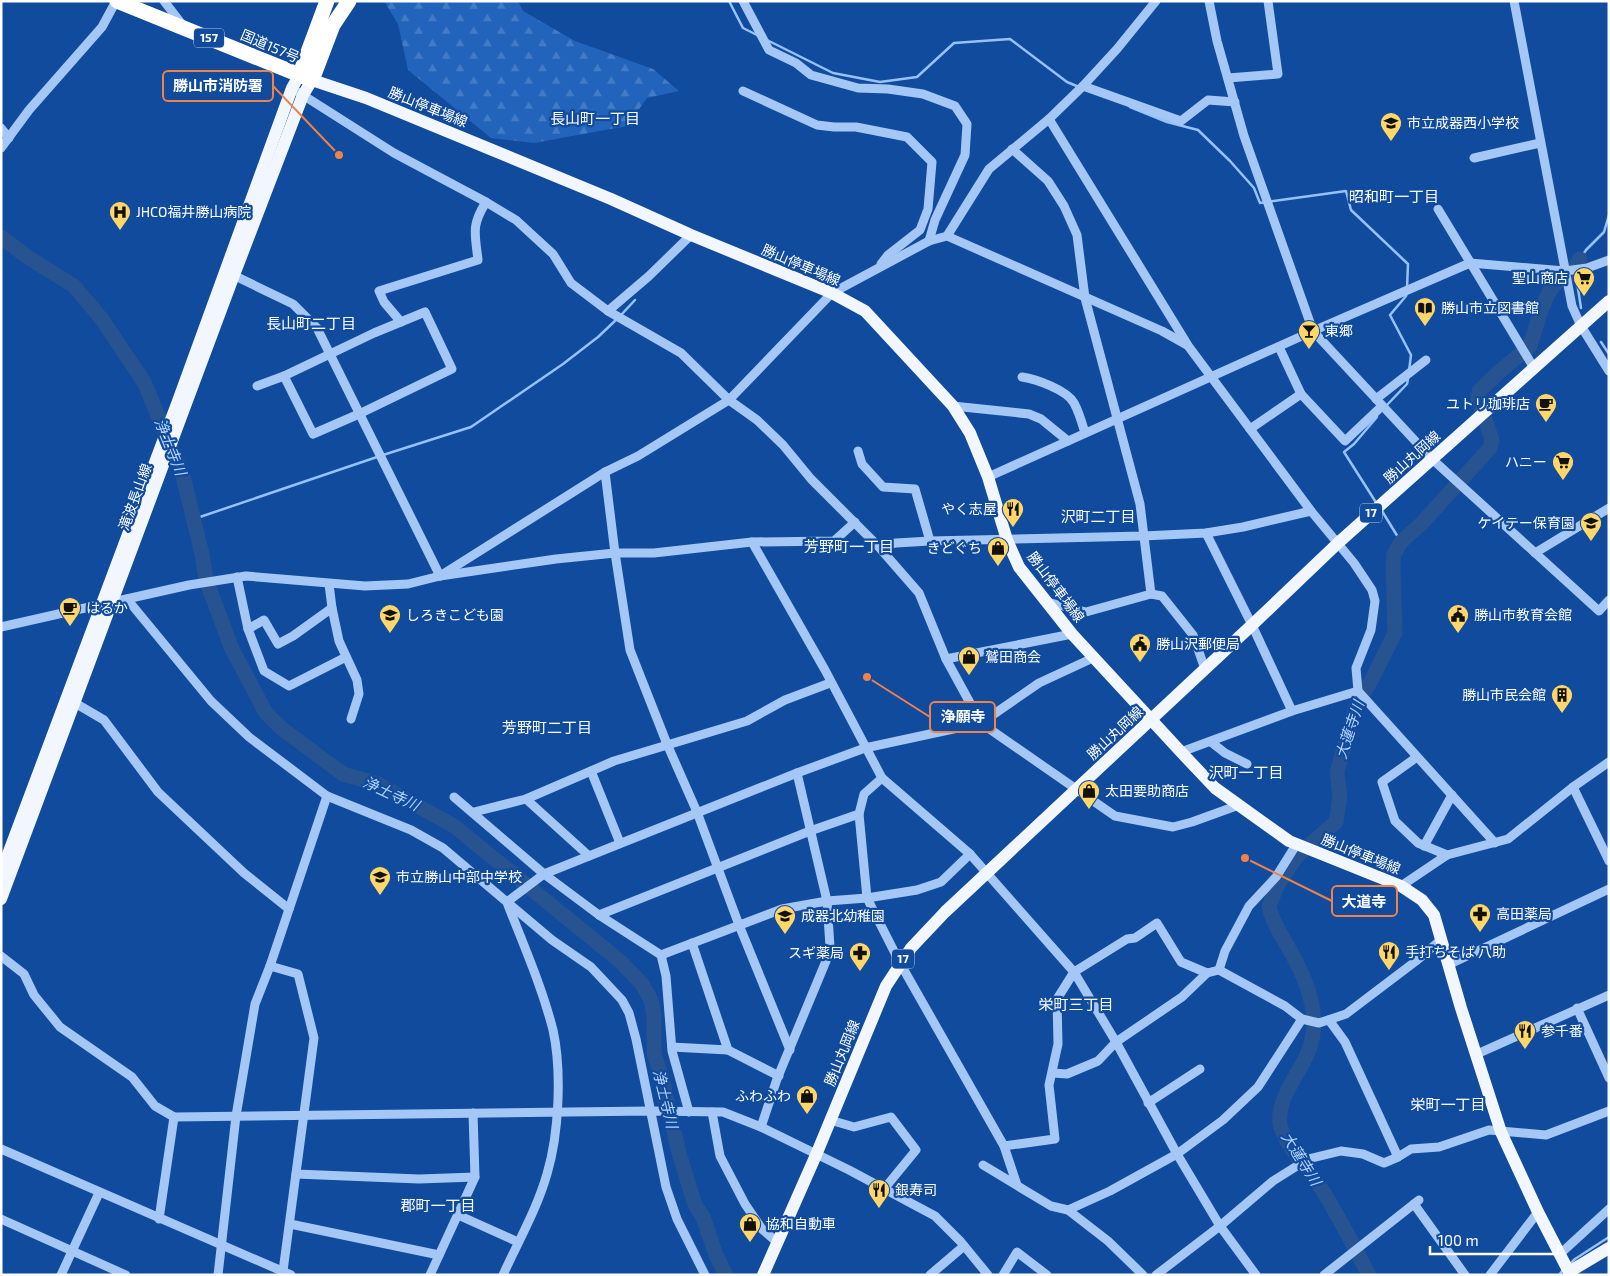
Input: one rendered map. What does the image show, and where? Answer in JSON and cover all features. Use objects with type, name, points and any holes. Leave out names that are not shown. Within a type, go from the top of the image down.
[{"type":"highway","name":"国道157号","points":[[117,1],[185,28],[302,85]]},
{"type":"highway","name":"国道157号","points":[[302,85],[327,1]]},
{"type":"highway","name":"国道157号","points":[[302,85],[333,25],[349,1]]},
{"type":"main road","name":"勝山停車場線","points":[[302,85],[366,98],[602,195],[691,235],[832,293],[865,311],[953,406],[970,433],[988,477],[1007,540],[1019,567],[1072,634],[1181,752],[1216,788],[1289,842],[1401,886],[1422,900],[1434,915],[1450,964],[1461,1008],[1501,1132],[1568,1274],[1609,1248]]},
{"type":"main road","name":"滝波長山線","points":[[1,873],[107,603],[156,486],[182,404],[229,273],[302,85]]},
{"type":"main road","name":"勝山丸岡線","points":[[764,1274],[886,986],[900,963],[927,930],[1338,543],[1609,301]]},
{"type":"main road","name":"滝波長山線","points":[[1,899],[75,703],[150,474],[182,404]]},
{"type":"street","points":[[1,148],[29,110],[102,27],[117,1]]},
{"type":"street","points":[[164,1],[185,28]]},
{"type":"street","points":[[947,236],[989,169],[1083,86],[1117,49],[1156,1]]},
{"type":"street","points":[[1209,1],[1217,41],[1244,136],[1313,331],[1432,459],[1534,553],[1599,611],[1609,600]]},
{"type":"street","points":[[1228,78],[1278,74],[1268,1]]},
{"type":"street","points":[[1514,1],[1572,306],[1581,326],[1609,371]]},
{"type":"street","points":[[744,2],[769,50],[796,63],[811,75],[858,88],[888,88],[923,94],[955,106],[967,124],[965,154],[935,220],[929,241]]},
{"type":"street","points":[[302,85],[394,153],[516,220],[553,254],[571,283],[608,311],[681,353],[729,400],[757,420],[782,445],[811,479],[878,546],[919,593],[946,659],[981,723],[1115,816],[1173,827],[1239,805]]},
{"type":"street","points":[[1083,86],[1181,121],[1208,100],[1235,102]]},
{"type":"street","points":[[743,91],[817,125],[856,127],[907,137],[927,155],[932,162],[928,209],[920,230],[888,255],[880,266]]},
{"type":"street","points":[[1049,118],[1189,347],[1372,590],[1376,601],[1371,630],[1356,668],[1358,691],[1495,843]]},
{"type":"street","points":[[1,128],[9,138]]},
{"type":"street","points":[[1474,158],[1540,143]]},
{"type":"street","points":[[1012,150],[1048,181],[1064,206],[1077,235],[1085,298],[1140,504],[1151,594]]},
{"type":"street","points":[[401,322],[384,302],[379,291],[478,260],[474,228],[478,215],[486,202]]},
{"type":"street","points":[[1438,209],[1534,368]]},
{"type":"street","points":[[608,311],[649,276],[691,235]]},
{"type":"street","points":[[440,576],[605,472],[638,456],[729,400],[832,293],[929,241],[947,236],[1162,331],[1189,347]]},
{"type":"street","points":[[988,477],[1313,331],[1470,263],[1565,270],[1587,268],[1609,260]]},
{"type":"street","points":[[229,273],[293,304],[317,328],[440,576]]},
{"type":"street","points":[[257,386],[284,376],[425,312],[452,369],[313,434],[284,376]]},
{"type":"street","points":[[1279,347],[1301,394],[1345,440],[1379,402],[1426,360]]},
{"type":"street","points":[[1022,377],[1035,379],[1063,393],[1073,401],[1085,433]]},
{"type":"street","points":[[1250,429],[1301,394]]},
{"type":"street","points":[[953,406],[1030,414],[1041,418],[1068,441]]},
{"type":"street","points":[[858,450],[862,464],[884,486],[915,489],[930,541]]},
{"type":"street","points":[[605,472],[630,650],[667,744],[697,812],[739,926],[790,1050]]},
{"type":"street","points":[[1534,553],[1609,508]]},
{"type":"street","points":[[878,546],[930,541],[1143,536],[1206,532],[1243,527],[1311,510]]},
{"type":"street","points":[[1,626],[188,585],[237,577],[246,576],[365,586],[408,584],[440,576],[615,553],[654,553],[752,542],[834,542],[855,522]]},
{"type":"street","points":[[1206,532],[1292,711]]},
{"type":"street","points":[[752,542],[770,571],[882,778],[970,854],[988,872],[1074,972],[1116,1042],[1148,1103],[1220,1226],[1256,1275]]},
{"type":"street","points":[[237,577],[248,629],[264,671],[289,686],[346,657]]},
{"type":"street","points":[[329,584],[339,641],[357,680],[360,694],[351,719]]},
{"type":"street","points":[[1047,602],[1086,612],[1151,594],[1162,596],[1193,635],[1205,669]]},
{"type":"street","points":[[127,599],[211,700],[249,737],[327,796],[411,830],[444,848],[552,940],[591,967],[622,1000],[629,1013],[636,1038],[666,1187],[677,1219],[705,1275]]},
{"type":"street","points":[[248,629],[264,620],[278,644],[294,636],[332,608]]},
{"type":"street","points":[[946,659],[1072,634]]},
{"type":"street","points":[[508,902],[542,876],[797,773],[865,748],[981,723],[1039,683],[1095,657]]},
{"type":"street","points":[[474,812],[526,799],[614,761],[747,721],[784,700],[830,683]]},
{"type":"street","points":[[1181,752],[1292,711],[1358,691]]},
{"type":"street","points":[[75,703],[104,720],[158,792],[244,873],[289,910]]},
{"type":"street","points":[[1211,742],[1225,753],[1246,764]]},
{"type":"street","points":[[1417,757],[1382,782],[1395,821],[1418,843],[1447,855]]},
{"type":"street","points":[[1401,886],[1447,855],[1508,839],[1573,787],[1609,762]]},
{"type":"street","points":[[591,771],[620,843]]},
{"type":"street","points":[[761,1127],[830,947],[827,901],[797,773]]},
{"type":"street","points":[[882,778],[864,794],[859,814],[868,898],[900,963],[1004,1146],[1017,1185]]},
{"type":"street","points":[[1573,787],[1609,861]]},
{"type":"street","points":[[1424,846],[1452,795]]},
{"type":"street","points":[[218,1275],[236,1116],[255,1004],[270,966],[327,796]]},
{"type":"street","points":[[454,797],[474,812],[542,876],[661,955],[666,976],[672,1047],[686,1111]]},
{"type":"street","points":[[526,799],[589,856]]},
{"type":"street","points":[[600,915],[810,831],[859,814]]},
{"type":"street","points":[[1219,970],[1224,951],[1249,906],[1276,876],[1296,845]]},
{"type":"street","points":[[661,955],[782,909],[827,901],[868,898],[917,890],[941,882],[970,854]]},
{"type":"street","points":[[1450,964],[1609,889]]},
{"type":"street","points":[[503,1275],[539,1197],[547,1174],[556,1132],[558,1112],[557,1063],[553,1032],[545,1001],[508,902]]},
{"type":"street","points":[[1004,1146],[1055,1139],[1049,1085],[1058,1044],[1057,998],[1074,972],[1127,939],[1135,938],[1157,923],[1181,962],[1207,973]]},
{"type":"street","points":[[1053,1073],[1068,1074],[1098,1062],[1116,1042],[1182,997],[1207,973],[1219,970],[1285,1006],[1302,1019],[1319,1023],[1346,1014],[1416,961],[1442,938]]},
{"type":"street","points":[[692,944],[728,1050]]},
{"type":"street","points":[[1,956],[24,974],[34,995],[60,1027],[132,1077],[155,1106],[174,1117],[650,1111],[724,1112],[761,1127],[936,1216],[988,1275]]},
{"type":"street","points":[[1,1149],[287,1273],[290,1224],[314,1038],[298,974],[270,966]]},
{"type":"street","points":[[1477,1054],[1609,995]]},
{"type":"street","points":[[1577,1008],[1609,1078]]},
{"type":"street","points":[[1068,1210],[1110,1191],[1177,1154],[1223,1120],[1258,1087],[1302,1019]]},
{"type":"street","points":[[1329,1020],[1345,1042],[1398,1157]]},
{"type":"street","points":[[672,1047],[728,1050],[779,1076]]},
{"type":"street","points":[[1148,1103],[1200,1069]]},
{"type":"street","points":[[1156,1275],[1220,1226],[1273,1181],[1308,1159],[1341,1151],[1363,1154],[1384,1163],[1411,1149],[1439,1147],[1489,1130],[1546,1135],[1609,1111]]},
{"type":"street","points":[[712,1112],[720,1156],[745,1204],[762,1229],[778,1243]]},
{"type":"street","points":[[430,1275],[475,1178],[473,1113]]},
{"type":"street","points":[[159,1219],[174,1117]]},
{"type":"street","points":[[830,1120],[854,1127],[891,1117],[916,1150],[884,1189]]},
{"type":"street","points":[[983,1165],[1051,1206],[1068,1210],[1108,1242],[1144,1275]]},
{"type":"street","points":[[296,1174],[419,1179],[475,1178]]},
{"type":"street","points":[[62,1275],[99,1193]]},
{"type":"street","points":[[1324,1275],[1417,1202],[1465,1275]]},
{"type":"street","points":[[1560,1254],[1609,1209]]},
{"type":"street","points":[[1490,1275],[1538,1212]]},
{"type":"street","points":[[458,1215],[518,1242]]},
{"type":"street","points":[[1,1219],[126,1275]]},
{"type":"street","points":[[290,1224],[439,1255]]},
{"type":"street","points":[[930,1275],[964,1246]]},
{"type":"street","points":[[1003,1275],[1017,1252],[1047,1275]]},
{"type":"green space","points":[[384,1],[518,1],[523,11],[575,41],[653,69],[679,91],[647,98],[627,126],[534,143],[491,138],[408,70],[398,24]]},
{"type":"waterway","points":[[729,1],[743,28],[757,35]]},
{"type":"waterway","points":[[767,40],[833,73],[880,82],[917,77],[954,43],[1010,39],[1067,82],[1079,87]]},
{"type":"waterway","points":[[1130,107],[1167,122],[1198,130],[1254,188],[1260,203],[1346,191],[1351,210],[1408,264],[1407,288]]},
{"type":"waterway","name":"大蓮寺川","points":[[1581,308],[1577,282],[1580,259],[1604,232],[1609,215]]},
{"type":"waterway","name":"浄土寺川","points":[[1,237],[29,258],[74,286],[101,318],[144,382],[183,476],[202,554],[206,580],[232,649],[266,713],[281,728],[343,774],[378,784],[454,826],[621,962],[642,984],[651,1000],[654,1016],[654,1054],[661,1074],[679,1153],[695,1205],[703,1217],[716,1255],[726,1275]]},
{"type":"waterway","name":"大蓮寺川","points":[[1369,1275],[1333,1207],[1292,1149],[1280,1125],[1282,1103],[1311,1044],[1314,1022],[1308,988],[1294,957],[1274,923],[1269,906],[1278,884],[1297,856],[1336,822],[1340,797],[1337,772],[1356,706],[1395,633],[1394,554],[1401,542],[1422,523],[1490,448],[1492,440],[1478,399],[1479,391],[1530,346],[1540,313],[1549,292],[1557,282],[1568,276],[1580,259]]},
{"type":"waterway","points":[[1407,293],[1390,315],[1411,355],[1409,371]]},
{"type":"waterway","points":[[621,315],[635,300]]},
{"type":"waterway","points":[[383,455],[471,427],[563,364],[598,337],[617,319]]},
{"type":"waterway","points":[[1601,342],[1609,354]]},
{"type":"waterway","points":[[1385,407],[1407,384],[1408,379]]},
{"type":"waterway","points":[[1377,417],[1354,444],[1344,452],[1377,504]]},
{"type":"waterway","points":[[194,519],[377,457]]},
{"type":"waterway","points":[[1382,511],[1401,542]]},
{"type":"waterway","points":[[1569,1265],[1609,1237]]},
{"type":"waterway","points":[[1559,1275],[1563,1270]]},
{"type":"place","name":"市立成器西小学校","points":[[1391,142]]},
{"type":"place","name":"勝山市消防署","points":[[339,155]]},
{"type":"place","name":"JHCO福井勝山病院","points":[[120,231]]},
{"type":"place","name":"聖山商店","points":[[1584,297]]},
{"type":"place","name":"勝山市立図書館","points":[[1425,327]]},
{"type":"place","name":"東郷","points":[[1309,350]]},
{"type":"place","name":"ユトリ珈琲店","points":[[1546,423]]},
{"type":"place","name":"ハニー","points":[[1563,481]]},
{"type":"place","name":"やく志屋","points":[[1013,528]]},
{"type":"place","name":"ケイテー保育園","points":[[1591,542]]},
{"type":"place","name":"きどぐち","points":[[998,567]]},
{"type":"place","name":"はるか","points":[[70,627]]},
{"type":"place","name":"しろきこども園","points":[[390,634]]},
{"type":"place","name":"勝山市教育会館","points":[[1458,634]]},
{"type":"place","name":"勝山沢郵便局","points":[[1140,663]]},
{"type":"place","name":"鷲田商会","points":[[969,676]]},
{"type":"place","name":"浄願寺","points":[[867,677]]},
{"type":"place","name":"勝山市民会館","points":[[1562,714]]},
{"type":"place","name":"太田要助商店","points":[[1089,810]]},
{"type":"place","name":"大道寺","points":[[1245,858]]},
{"type":"place","name":"市立勝山中部中学校","points":[[380,896]]},
{"type":"place","name":"高田薬局","points":[[1480,933]]},
{"type":"place","name":"成器北幼稚園","points":[[785,935]]},
{"type":"place","name":"手打ちそば 八助","points":[[1389,971]]},
{"type":"place","name":"スギ薬局","points":[[860,972]]},
{"type":"place","name":"参千番","points":[[1525,1050]]},
{"type":"place","name":"ふわふわ","points":[[807,1115]]},
{"type":"place","name":"銀寿司","points":[[879,1209]]},
{"type":"place","name":"協和自動車","points":[[750,1243]]},
{"type":"district","name":"長山町一丁目","points":[[595,119]]},
{"type":"district","name":"昭和町一丁目","points":[[1394,197]]},
{"type":"district","name":"長山町二丁目","points":[[311,324]]},
{"type":"district","name":"沢町二丁目","points":[[1098,517]]},
{"type":"district","name":"芳野町一丁目","points":[[849,547]]},
{"type":"district","name":"芳野町二丁目","points":[[547,728]]},
{"type":"district","name":"沢町一丁目","points":[[1246,773]]},
{"type":"district","name":"栄町三丁目","points":[[1076,1005]]},
{"type":"district","name":"栄町一丁目","points":[[1448,1105]]},
{"type":"district","name":"郡町一丁目","points":[[438,1206]]}]
